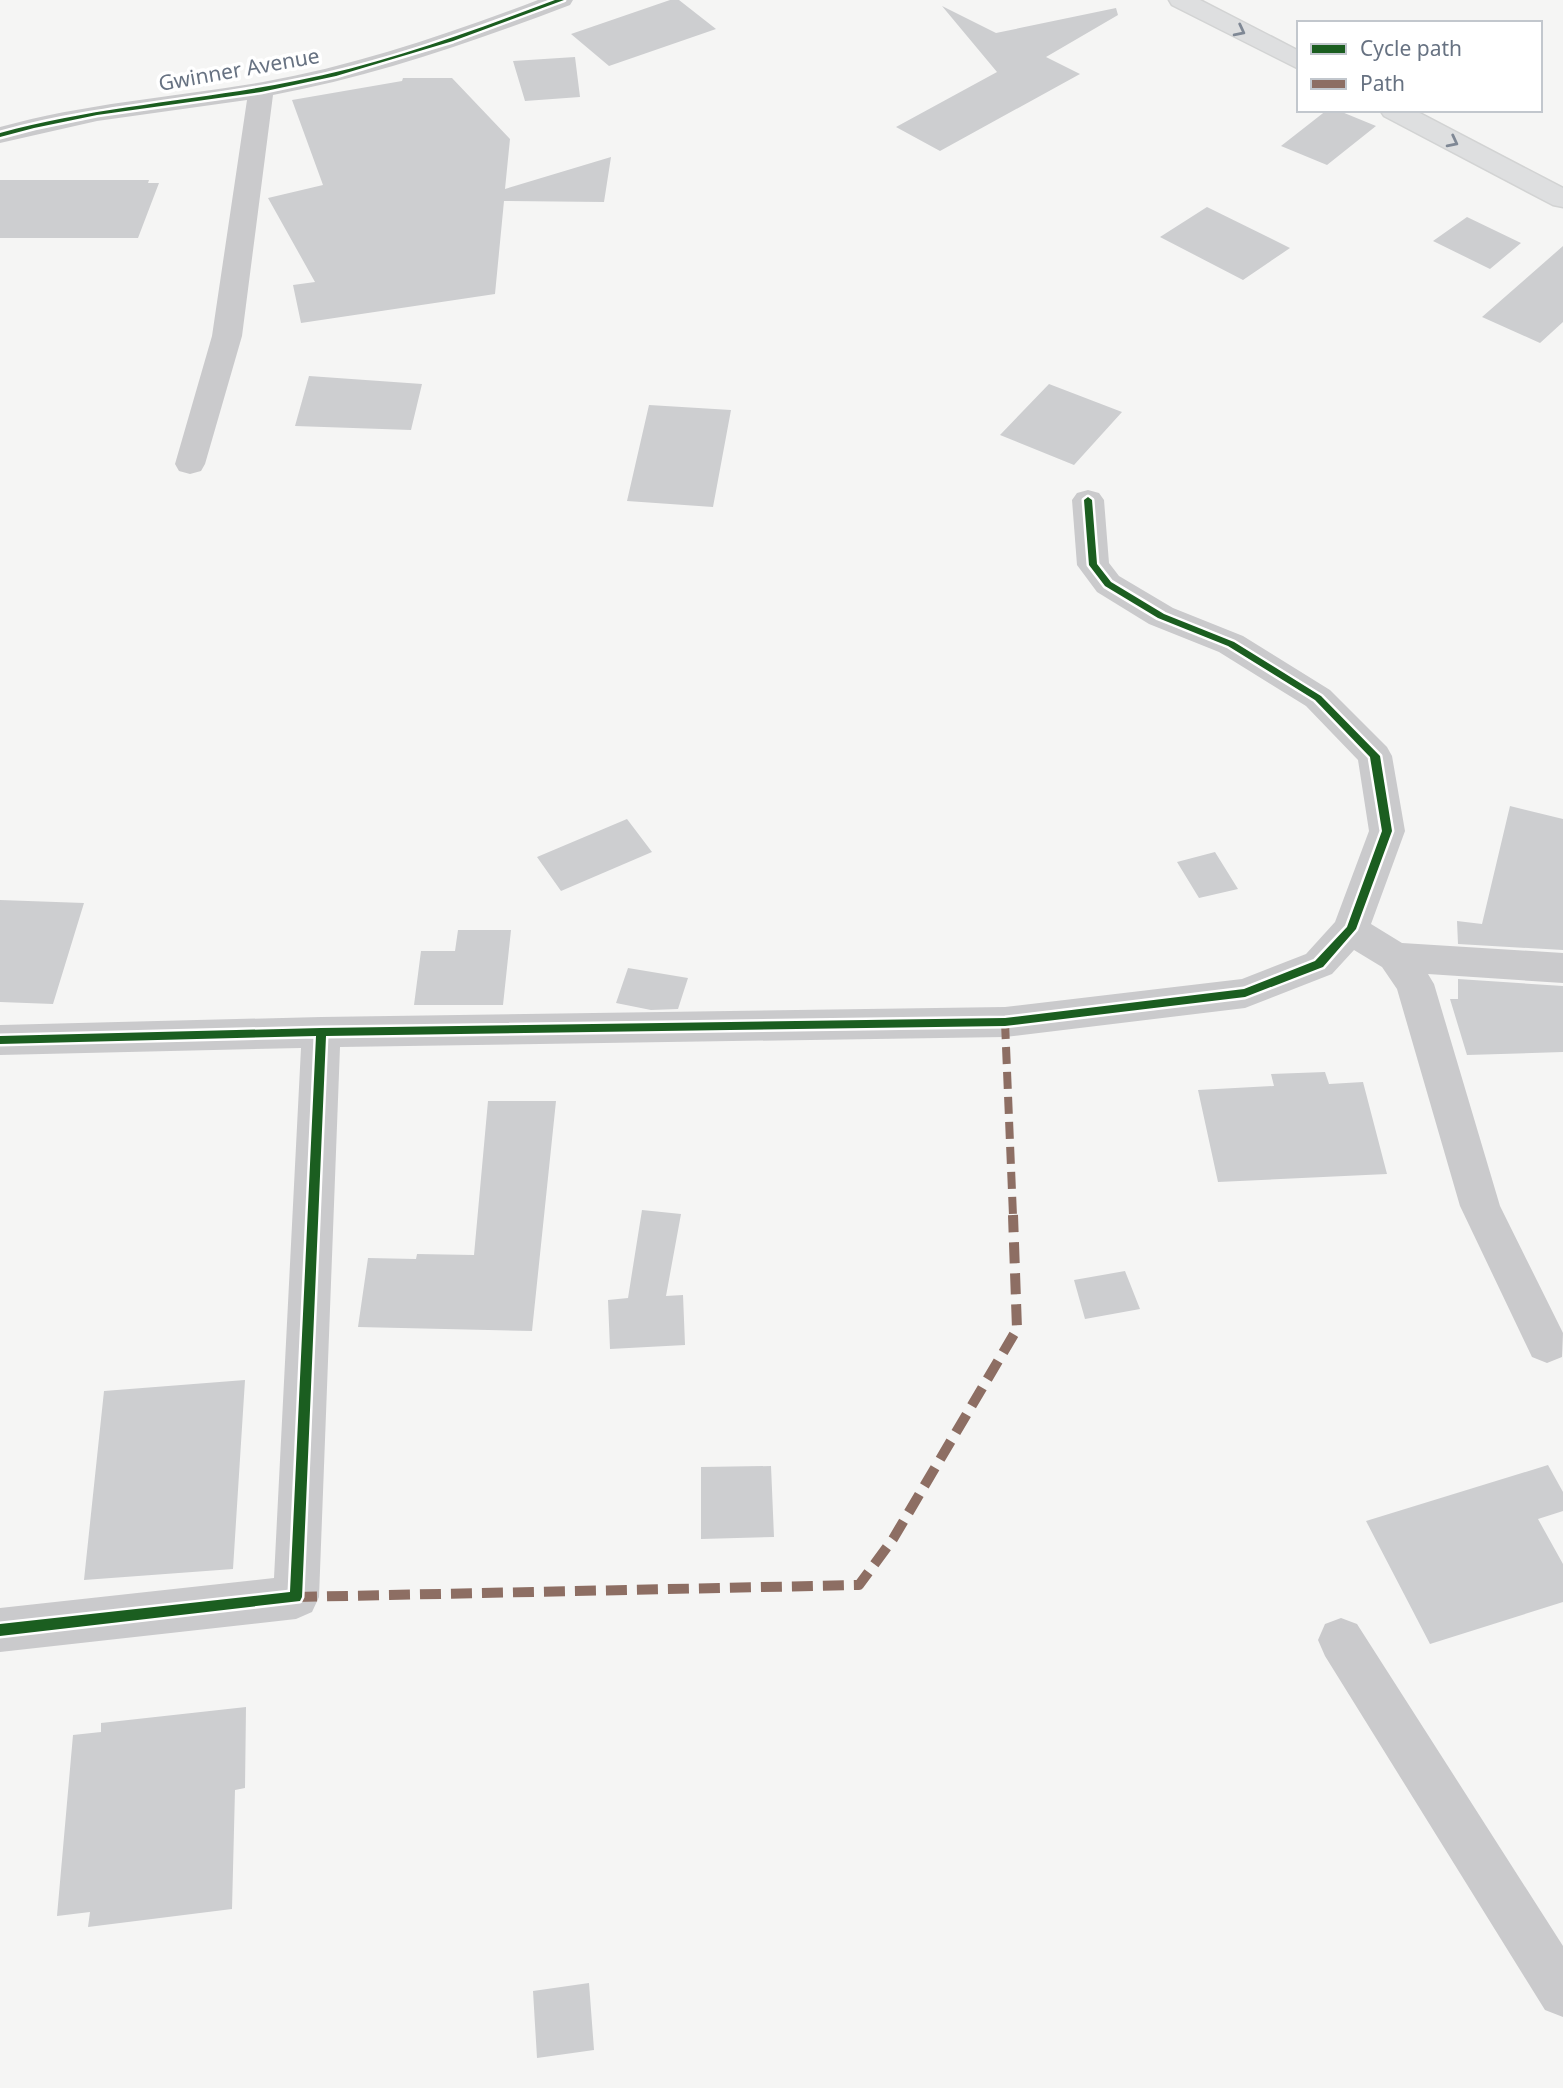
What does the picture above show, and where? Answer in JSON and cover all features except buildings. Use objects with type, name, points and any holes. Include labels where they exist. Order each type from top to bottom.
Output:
[{"type":"main road","points":[[1181,0],[1297,60]]},
{"type":"main road","points":[[1225,0],[1297,36]]},
{"type":"main road","points":[[1397,112],[1563,199]]},
{"type":"main road","points":[[1450,112],[1507,141]]},
{"type":"street","name":"Gwinner Avenue","points":[[0,135],[85,113],[261,90],[310,80],[492,26],[561,0]]},
{"type":"street","points":[[190,464],[227,336],[261,90]]},
{"type":"street","points":[[0,1040],[321,1032],[1005,1022],[1245,993],[1319,964],[1351,929],[1387,831],[1375,756],[1318,698],[1230,644],[1161,616],[1108,584],[1093,565],[1088,500]]},
{"type":"street","points":[[1351,929],[1395,957],[1415,984],[1480,1206],[1547,1344]]},
{"type":"street","points":[[1395,957],[1563,968]]},
{"type":"street","points":[[0,1630],[296,1597],[321,1032]]},
{"type":"street","points":[[1342,1640],[1563,1992]]},
{"type":"marked path","points":[[296,1597],[859,1585],[893,1539],[1017,1329],[1005,1022]]},
{"type":"cycle path","points":[[0,135],[97,113],[261,90],[336,74],[451,40],[561,0]]},
{"type":"cycle path","points":[[0,1040],[321,1032],[1005,1022],[1245,993],[1319,964],[1351,929],[1387,831],[1375,756],[1318,698],[1231,644],[1161,616],[1108,584],[1093,565],[1088,500]]},
{"type":"cycle path","points":[[0,1630],[296,1597],[321,1032]]}]
